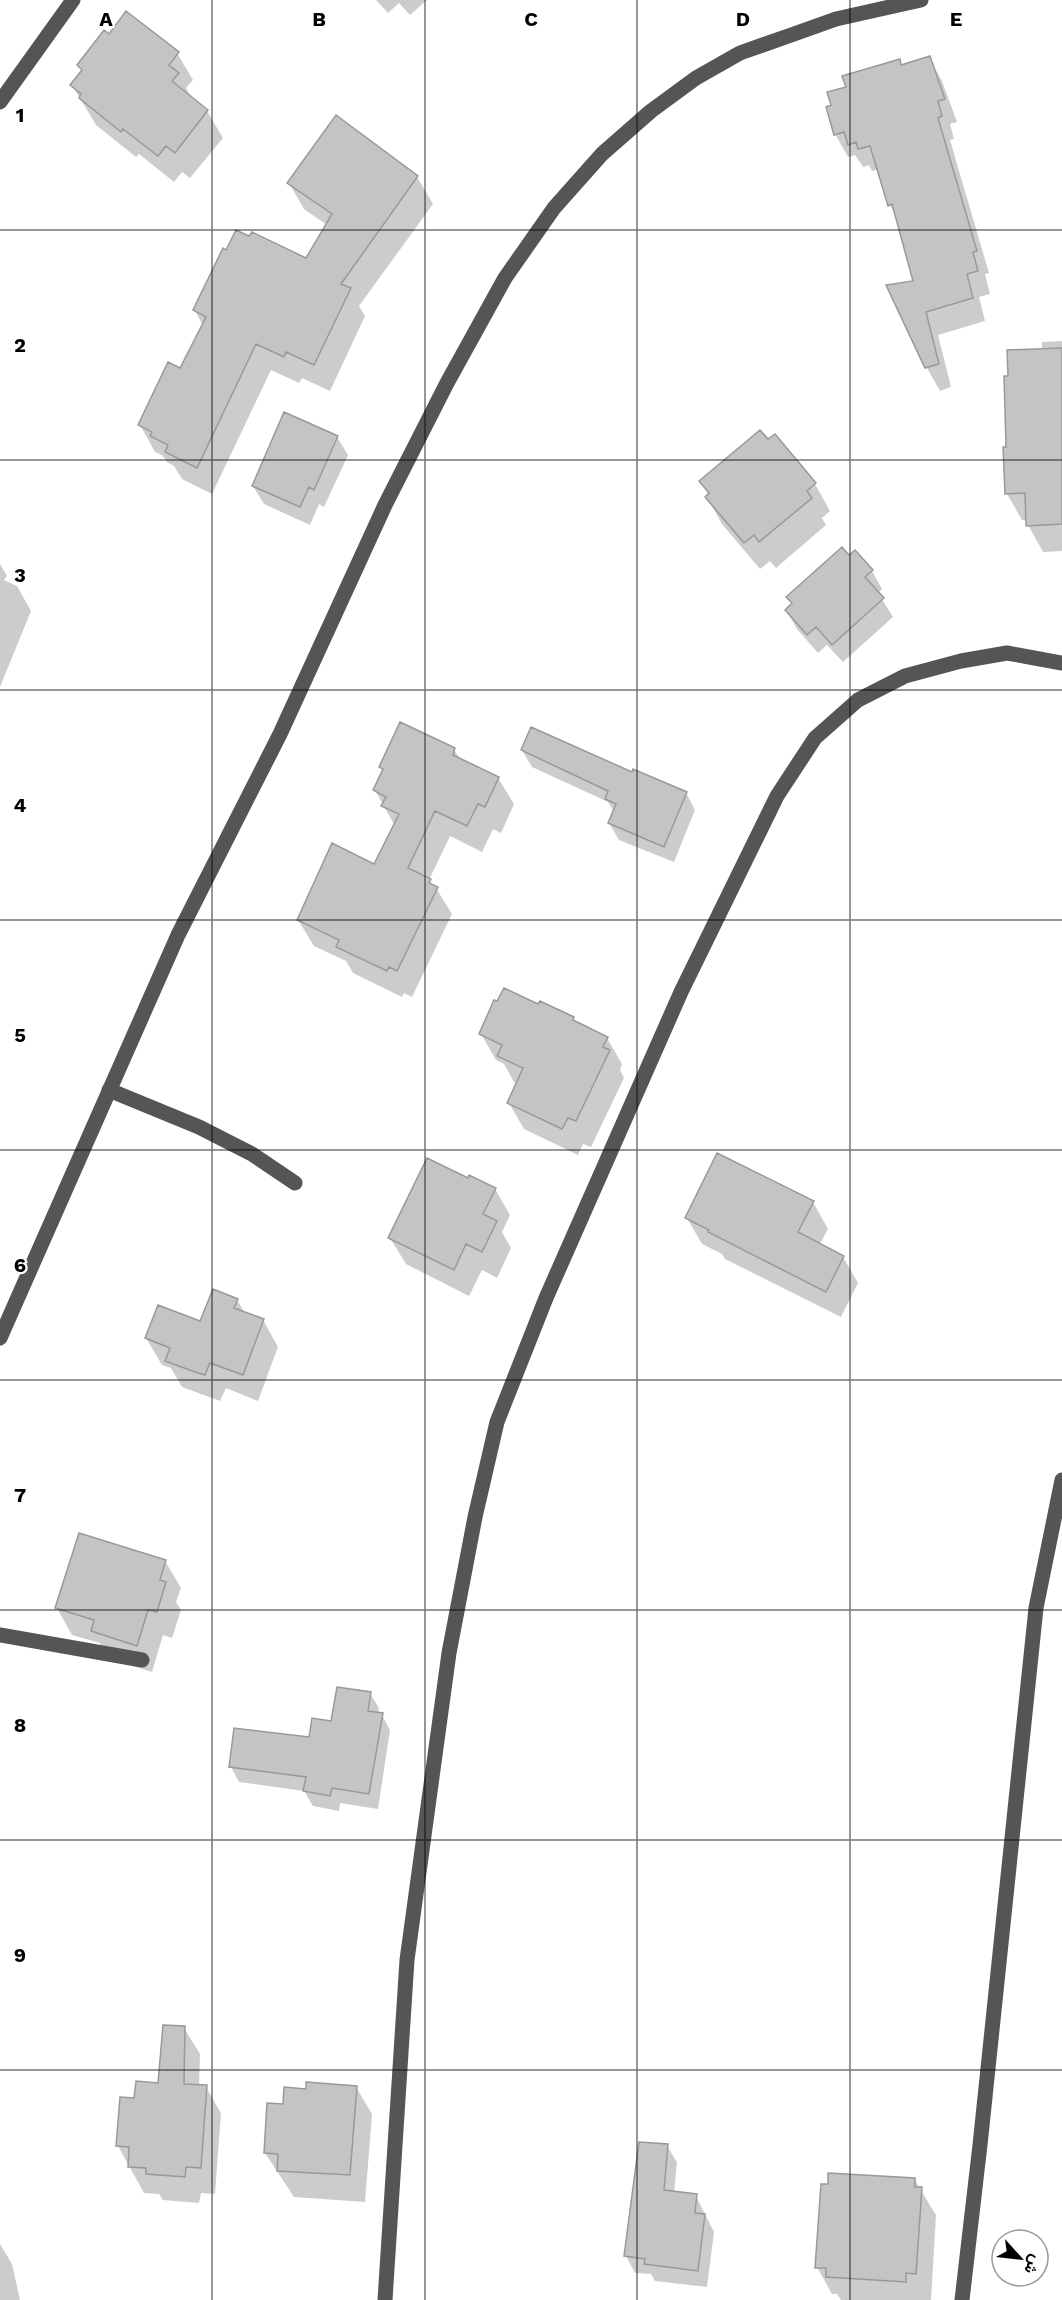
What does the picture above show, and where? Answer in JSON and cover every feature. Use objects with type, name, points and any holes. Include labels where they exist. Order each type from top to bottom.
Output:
[{"type":"street","points":[[0,102],[73,0]]},
{"type":"street","points":[[0,1338],[178,935],[280,734],[385,505],[447,383],[505,278],[554,208],[602,154],[651,111],[696,78],[740,53],[836,19],[921,0]]},
{"type":"street","points":[[385,2300],[407,1960],[449,1653],[475,1517],[497,1422],[546,1298],[681,992],[777,796],[815,738],[858,700],[905,676],[962,661],[1007,653],[1062,663]]},
{"type":"street","points":[[109,1089],[199,1127],[252,1154],[295,1183]]},
{"type":"street","points":[[962,2300],[1036,1608],[1062,1480]]},
{"type":"street","points":[[0,1635],[142,1660]]},
{"type":"building","points":[[126,11],[179,52],[169,65],[179,73],[172,81],[208,110],[175,153],[166,146],[158,156],[123,129],[121,132],[79,98],[81,94],[70,85],[82,70],[77,65],[104,30],[109,34]]},
{"type":"building","points":[[930,56],[945,99],[938,101],[942,116],[938,118],[977,251],[973,252],[978,271],[967,274],[973,298],[926,312],[939,364],[925,368],[886,285],[913,281],[892,204],[888,206],[870,146],[858,149],[856,142],[848,145],[844,132],[834,135],[826,107],[831,105],[827,92],[846,87],[842,76],[900,59],[901,65]]},
{"type":"building","points":[[336,115],[418,176],[341,284],[351,288],[314,365],[286,352],[284,357],[256,344],[197,468],[165,452],[168,445],[150,436],[152,432],[138,425],[168,362],[180,368],[206,317],[193,310],[223,248],[226,250],[236,230],[249,236],[252,232],[306,258],[332,214],[287,183]]},
{"type":"building","points":[[1062,348],[1062,524],[1026,526],[1025,493],[1005,494],[1003,447],[1006,447],[1004,376],[1008,376],[1007,350]]},
{"type":"building","points":[[284,412],[338,436],[314,490],[309,487],[300,507],[252,486]]},
{"type":"building","points":[[760,430],[768,439],[775,434],[816,483],[807,491],[812,498],[759,542],[754,535],[744,543],[705,497],[709,493],[699,481]]},
{"type":"building","points":[[842,547],[849,555],[855,550],[873,570],[865,577],[884,598],[832,645],[816,627],[807,635],[785,610],[792,603],[786,597]]},
{"type":"building","points":[[400,722],[455,748],[453,755],[499,777],[485,807],[478,804],[467,826],[435,811],[408,868],[431,879],[429,883],[438,887],[397,971],[389,967],[387,971],[336,947],[339,940],[297,920],[332,843],[374,864],[399,814],[381,806],[386,797],[373,790],[383,769],[379,767]]},
{"type":"building","points":[[531,727],[632,772],[633,769],[687,792],[664,847],[608,823],[616,804],[605,799],[608,791],[521,750]]},
{"type":"building","points":[[504,988],[574,1017],[573,1020],[608,1037],[603,1047],[610,1050],[576,1121],[568,1118],[562,1129],[507,1103],[523,1068],[497,1056],[502,1045],[479,1034],[494,1000],[497,1001]]},
{"type":"building","points":[[717,1153],[814,1201],[798,1232],[844,1256],[826,1292],[685,1218]]},
{"type":"building","points":[[427,1158],[468,1178],[469,1175],[496,1188],[483,1214],[497,1221],[482,1252],[466,1244],[454,1270],[388,1238]]},
{"type":"building","points":[[213,1289],[238,1299],[234,1308],[264,1319],[243,1375],[210,1363],[205,1375],[165,1361],[170,1348],[145,1338],[158,1305],[200,1321]]},
{"type":"building","points":[[79,1533],[166,1560],[160,1580],[166,1582],[157,1612],[148,1610],[137,1646],[91,1631],[94,1620],[55,1608]]},
{"type":"building","points":[[337,1687],[371,1692],[368,1711],[383,1713],[369,1794],[332,1788],[330,1796],[303,1791],[306,1777],[229,1767],[234,1728],[309,1737],[312,1718],[331,1721]]},
{"type":"building","points":[[163,2025],[185,2026],[184,2084],[207,2085],[201,2168],[186,2167],[185,2177],[146,2174],[146,2168],[128,2167],[129,2147],[116,2146],[120,2097],[134,2098],[136,2081],[158,2083]]},
{"type":"building","points":[[306,2082],[357,2086],[350,2175],[277,2171],[278,2154],[264,2153],[267,2103],[283,2104],[284,2087],[306,2089]]},
{"type":"building","points":[[639,2142],[668,2144],[664,2190],[697,2194],[695,2213],[705,2214],[698,2271],[644,2264],[645,2259],[624,2256]]},
{"type":"building","points":[[828,2173],[915,2178],[915,2187],[922,2187],[916,2274],[906,2273],[906,2282],[826,2277],[826,2268],[815,2268],[821,2184],[828,2184]]}]
